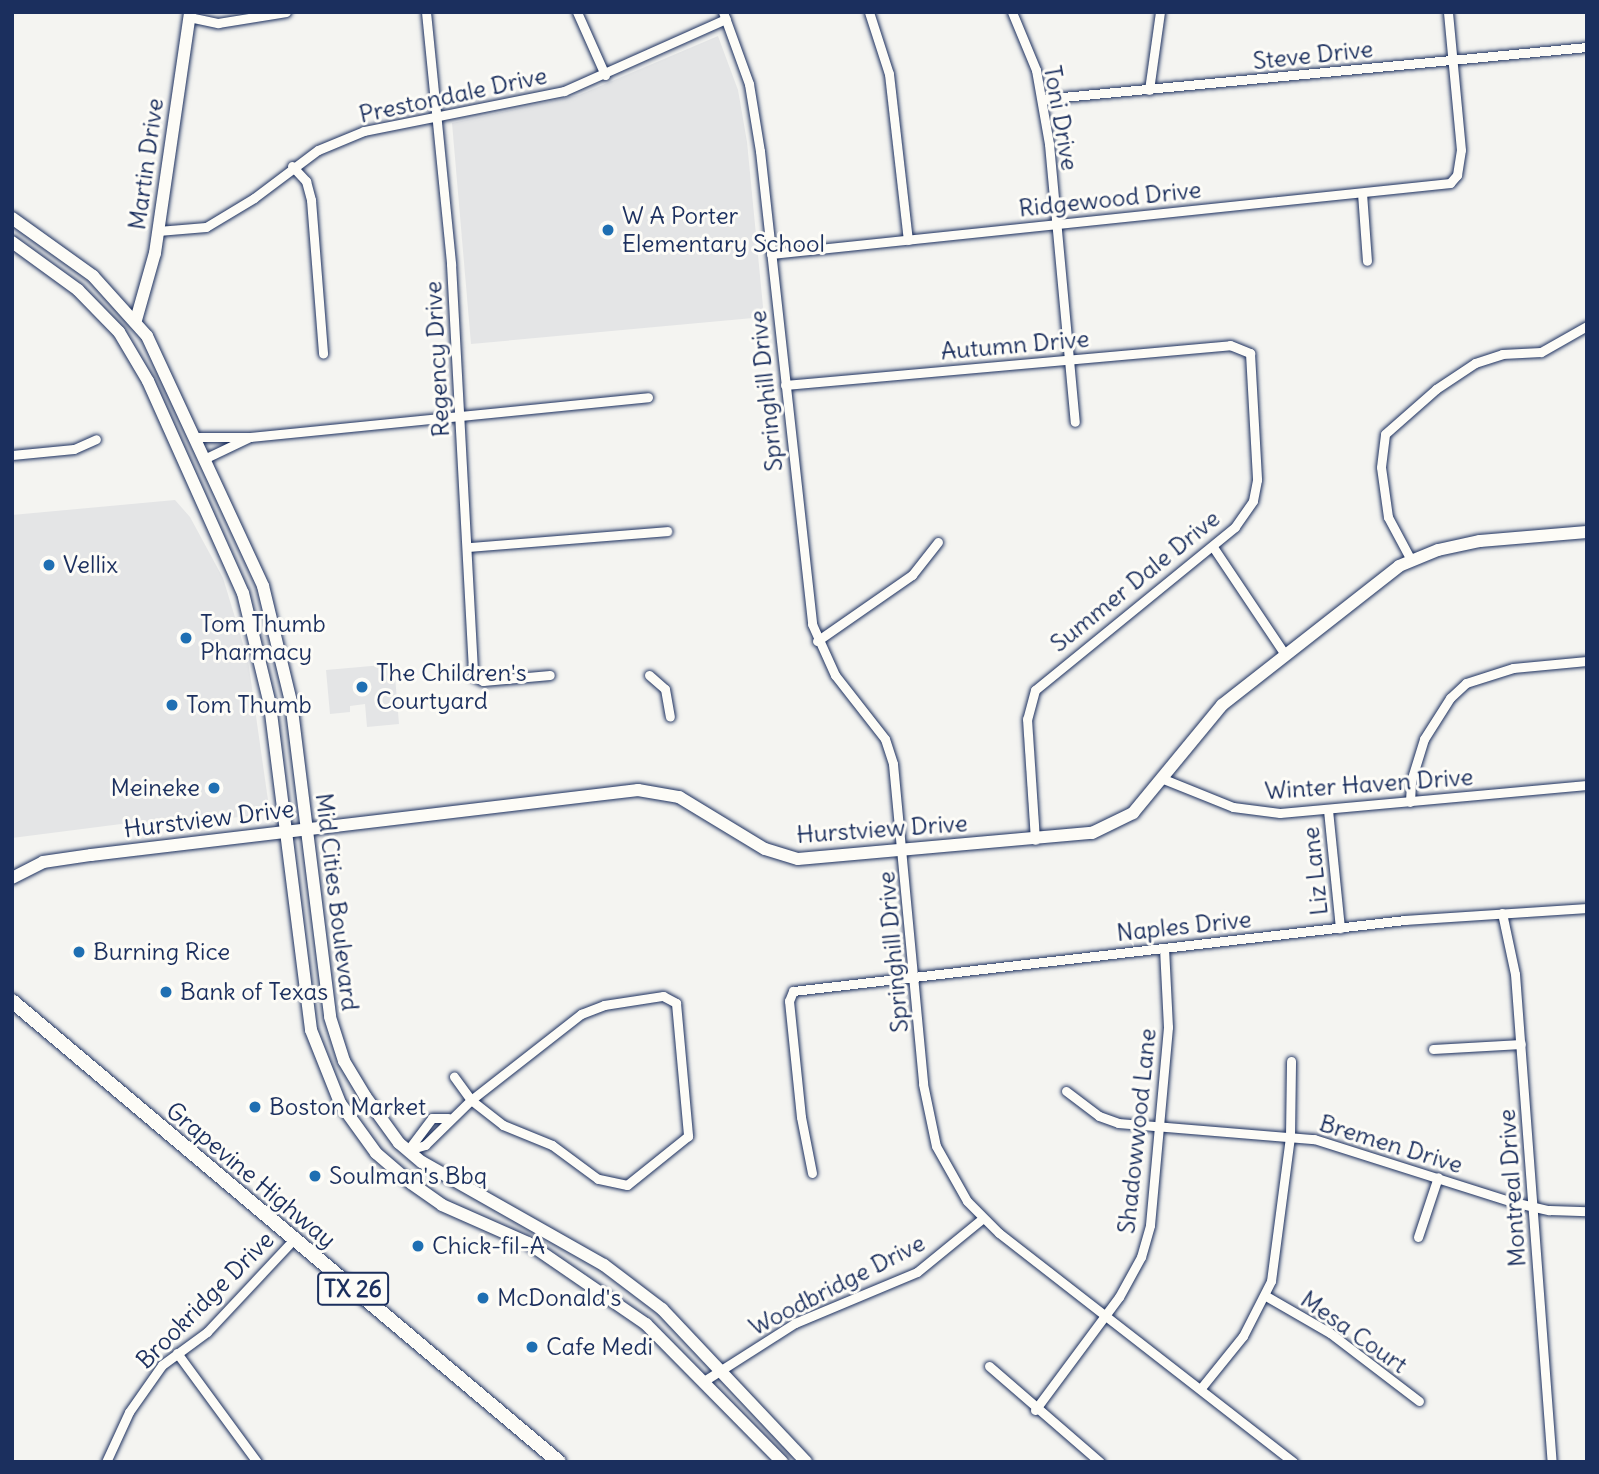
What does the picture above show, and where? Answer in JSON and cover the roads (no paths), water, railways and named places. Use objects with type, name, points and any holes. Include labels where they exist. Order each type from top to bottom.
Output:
[{"type":"main road","name":"Martin Drive","points":[[136,320],[158,230],[189,15]]},
{"type":"main road","name":"Mid Cities Boulevard","points":[[12,218],[93,276],[136,320],[167,373],[197,437],[274,620],[291,702],[323,975],[333,1031],[344,1061],[378,1114],[408,1150],[453,1183],[604,1265],[662,1309],[806,1462]]},
{"type":"main road","name":"Mid Cities Boulevard","points":[[12,242],[69,283],[119,331],[148,381],[243,593],[254,625],[268,695],[302,978],[311,1030],[340,1103],[363,1138],[394,1169],[442,1205],[528,1243],[646,1324],[782,1462]]},
{"type":"main road","points":[[69,283],[86,286],[115,314],[136,320]]},
{"type":"main road","name":"Hurstview Drive","points":[[12,877],[43,862],[285,831],[648,791],[694,804],[776,855],[798,859],[1092,833],[1114,825],[1133,813],[1222,705],[1284,653],[1411,560],[1480,541],[1587,531]]},
{"type":"main road","points":[[254,625],[274,620]]},
{"type":"main road","points":[[302,978],[323,975]]},
{"type":"main road","name":"Grapevine Highway","points":[[12,1001],[559,1462]]},
{"type":"main road","points":[[394,1169],[408,1150]]},
{"type":"street","points":[[189,15],[218,23],[286,12]]},
{"type":"street","name":"Regency Drive","points":[[426,12],[438,114],[469,547],[473,676],[483,681],[550,674]]},
{"type":"street","points":[[577,12],[605,75]]},
{"type":"street","points":[[869,12],[889,74],[908,240]]},
{"type":"street","name":"Toni Drive","points":[[1012,12],[1036,70],[1042,99],[1075,422]]},
{"type":"street","points":[[1149,90],[1160,12]]},
{"type":"street","points":[[1448,12],[1454,61]]},
{"type":"street","name":"Prestondale Drive","points":[[158,230],[206,227],[254,198],[292,166],[363,131],[438,114],[546,96],[605,75],[724,16]]},
{"type":"street","name":"Springhill Drive","points":[[724,16],[749,84],[771,254],[809,604],[817,641],[835,674],[885,739],[897,789],[930,1128],[951,1178],[983,1218],[1293,1462]]},
{"type":"street","name":"Steve Drive","points":[[1042,99],[1587,47]]},
{"type":"street","name":"Ridgewood Drive","points":[[771,254],[1362,193],[1453,181],[1461,150],[1454,61]]},
{"type":"street","points":[[292,166],[306,181],[311,200],[323,354]]},
{"type":"street","points":[[1362,193],[1367,261]]},
{"type":"street","points":[[1411,560],[1388,517],[1381,467],[1385,434],[1436,389],[1475,362],[1502,354],[1541,352],[1587,326]]},
{"type":"street","name":"Autumn Drive","points":[[785,384],[1230,345],[1247,348]]},
{"type":"street","name":"Summer Dale Drive","points":[[1035,840],[1027,719],[1035,690],[1236,527],[1257,491],[1247,348]]},
{"type":"street","points":[[197,437],[250,438],[648,397]]},
{"type":"street","points":[[206,458],[250,438]]},
{"type":"street","points":[[12,455],[74,449],[96,439]]},
{"type":"street","points":[[469,547],[667,531]]},
{"type":"street","points":[[817,641],[912,575],[938,542]]},
{"type":"street","points":[[1213,547],[1284,653]]},
{"type":"street","points":[[1410,803],[1411,781],[1424,739],[1450,698],[1466,683],[1513,668],[1587,661]]},
{"type":"street","points":[[649,675],[665,689],[670,717]]},
{"type":"street","name":"Winter Haven Drive","points":[[1161,778],[1198,795],[1255,812],[1328,810],[1587,785]]},
{"type":"street","name":"Liz Lane","points":[[1328,810],[1340,928]]},
{"type":"street","name":"Naples Drive","points":[[812,1172],[803,1137],[789,996],[796,990],[1340,928],[1587,908]]},
{"type":"street","name":"Montreal Drive","points":[[1502,913],[1515,974],[1552,1462]]},
{"type":"street","name":"Shadowwood Lane","points":[[1035,1410],[1106,1315],[1141,1257],[1150,1225],[1168,1027],[1164,948]]},
{"type":"street","points":[[408,1150],[425,1145],[448,1118],[471,1100],[592,1009],[663,996],[676,1003],[688,1136],[627,1185],[598,1179],[552,1145],[503,1125],[471,1100],[454,1077]]},
{"type":"street","points":[[1433,1049],[1521,1044]]},
{"type":"street","points":[[1201,1388],[1243,1336],[1266,1296],[1281,1230],[1290,1136],[1291,1061]]},
{"type":"street","name":"Bremen Drive","points":[[1066,1091],[1098,1116],[1160,1127],[1290,1136],[1340,1145],[1533,1207],[1587,1211]]},
{"type":"street","points":[[408,1150],[432,1118],[448,1118]]},
{"type":"street","points":[[1418,1237],[1438,1177]]},
{"type":"street","name":"Woodbridge Drive","points":[[704,1381],[795,1323],[917,1272],[983,1218]]},
{"type":"street","name":"Brookridge Drive","points":[[106,1462],[141,1392],[177,1353],[207,1332],[293,1240]]},
{"type":"street","name":"Mesa Court","points":[[1266,1296],[1330,1333],[1419,1401]]},
{"type":"street","points":[[177,1353],[257,1462]]},
{"type":"street","points":[[989,1366],[1035,1410],[1100,1462]]},
{"type":"place","name":"W A Porter Elementary School","points":[[608,230]]},
{"type":"place","name":"Vellix","points":[[49,565]]},
{"type":"place","name":"Tom Thumb Pharmacy","points":[[186,638]]},
{"type":"place","name":"The Children's Courtyard","points":[[362,687]]},
{"type":"place","name":"Tom Thumb","points":[[172,705]]},
{"type":"place","name":"Meineke","points":[[214,788]]},
{"type":"place","name":"Burning Rice","points":[[79,952]]},
{"type":"place","name":"Bank of Texas","points":[[166,992]]},
{"type":"place","name":"Boston Market","points":[[255,1107]]},
{"type":"place","name":"Soulman's Bbq","points":[[315,1176]]},
{"type":"place","name":"Chick-fil-A","points":[[418,1246]]},
{"type":"place","name":"McDonald's","points":[[483,1298]]},
{"type":"place","name":"Cafe Medi","points":[[532,1347]]}]
